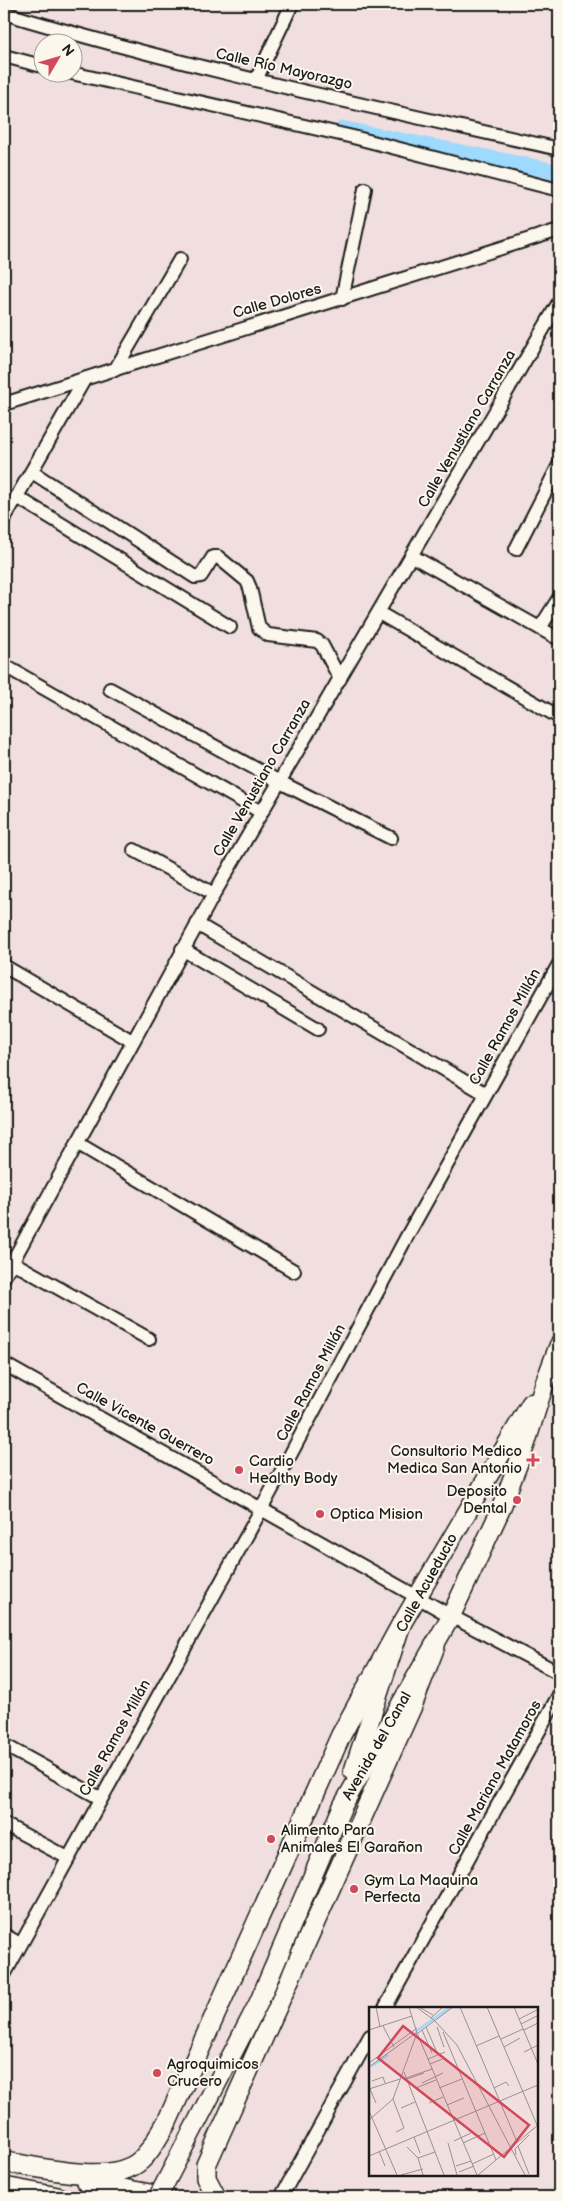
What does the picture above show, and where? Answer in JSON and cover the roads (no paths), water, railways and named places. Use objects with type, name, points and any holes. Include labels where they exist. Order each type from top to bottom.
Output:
[{"type":"main road","name":"Avenida del Canal","points":[[158,2197],[258,2004],[344,1803],[435,1646],[500,1512],[526,1443],[559,1345]]},
{"type":"main road","name":"Calle Acueducto","points":[[344,1803],[401,1625],[545,1382]]},
{"type":"main road","points":[[4,2163],[101,2175],[130,2167],[150,2151],[167,2122],[341,1735],[401,1625]]},
{"type":"main road","points":[[216,2197],[206,2178],[206,2165],[412,1706],[435,1646]]},
{"type":"main road","points":[[4,2163],[166,2197]]},
{"type":"main road","points":[[4,2186],[50,2196]]},
{"type":"street","points":[[256,80],[292,4]]},
{"type":"street","name":"Calle Río Mayorazgo","points":[[4,13],[74,34],[256,80],[559,149]]},
{"type":"street","points":[[4,56],[32,63]]},
{"type":"street","points":[[82,75],[353,137],[559,190]]},
{"type":"street","points":[[342,299],[365,189]]},
{"type":"street","name":"Calle Dolores","points":[[4,404],[559,230]]},
{"type":"street","points":[[115,370],[180,259]]},
{"type":"street","name":"Calle Venustiano Carranza","points":[[4,1277],[182,949],[278,781],[380,613],[559,302]]},
{"type":"street","points":[[4,520],[84,380]]},
{"type":"street","points":[[516,548],[559,465]]},
{"type":"street","points":[[32,472],[195,577],[201,576],[213,557],[218,557],[247,581],[259,628],[268,635],[317,641],[322,645],[340,679]]},
{"type":"street","points":[[18,497],[230,627]]},
{"type":"street","points":[[412,556],[559,639]]},
{"type":"street","points":[[540,628],[559,598]]},
{"type":"street","points":[[380,613],[559,717]]},
{"type":"street","points":[[5,666],[261,812]]},
{"type":"street","points":[[110,689],[278,781],[390,838]]},
{"type":"street","points":[[134,850],[214,894]]},
{"type":"street","points":[[198,924],[486,1094]]},
{"type":"street","points":[[182,949],[318,1029]]},
{"type":"street","name":"Calle Ramos Millán","points":[[5,1970],[262,1508],[406,1238],[559,964]]},
{"type":"street","points":[[4,966],[132,1041]]},
{"type":"street","points":[[77,1142],[294,1271]]},
{"type":"street","points":[[12,1262],[149,1339]]},
{"type":"street","name":"Calle Vicente Guerrero","points":[[4,1364],[451,1616],[559,1673]]},
{"type":"street","name":"Calle Mariano Matamoros","points":[[387,2007],[559,1695]]},
{"type":"street","points":[[4,1745],[100,1798]]},
{"type":"street","points":[[4,1824],[68,1858]]},
{"type":"street","points":[[4,1936],[20,1944]]},
{"type":"street","points":[[281,2197],[369,2038]]},
{"type":"waterway","points":[[343,129],[559,172]]},
{"type":"place","name":"Consultorio Medico Medica San Antonio","points":[[533,1460]]},
{"type":"place","name":"Cardio Healthy Body","points":[[239,1470]]},
{"type":"place","name":"Deposito Dental","points":[[517,1500]]},
{"type":"place","name":"Optica Mision","points":[[320,1514]]},
{"type":"place","name":"Alimento Para Animales El Garañon","points":[[271,1839]]},
{"type":"place","name":"Gym La Maquina Perfecta","points":[[354,1889]]},
{"type":"place","name":"Agroquimicos Crucero","points":[[157,2073]]}]
